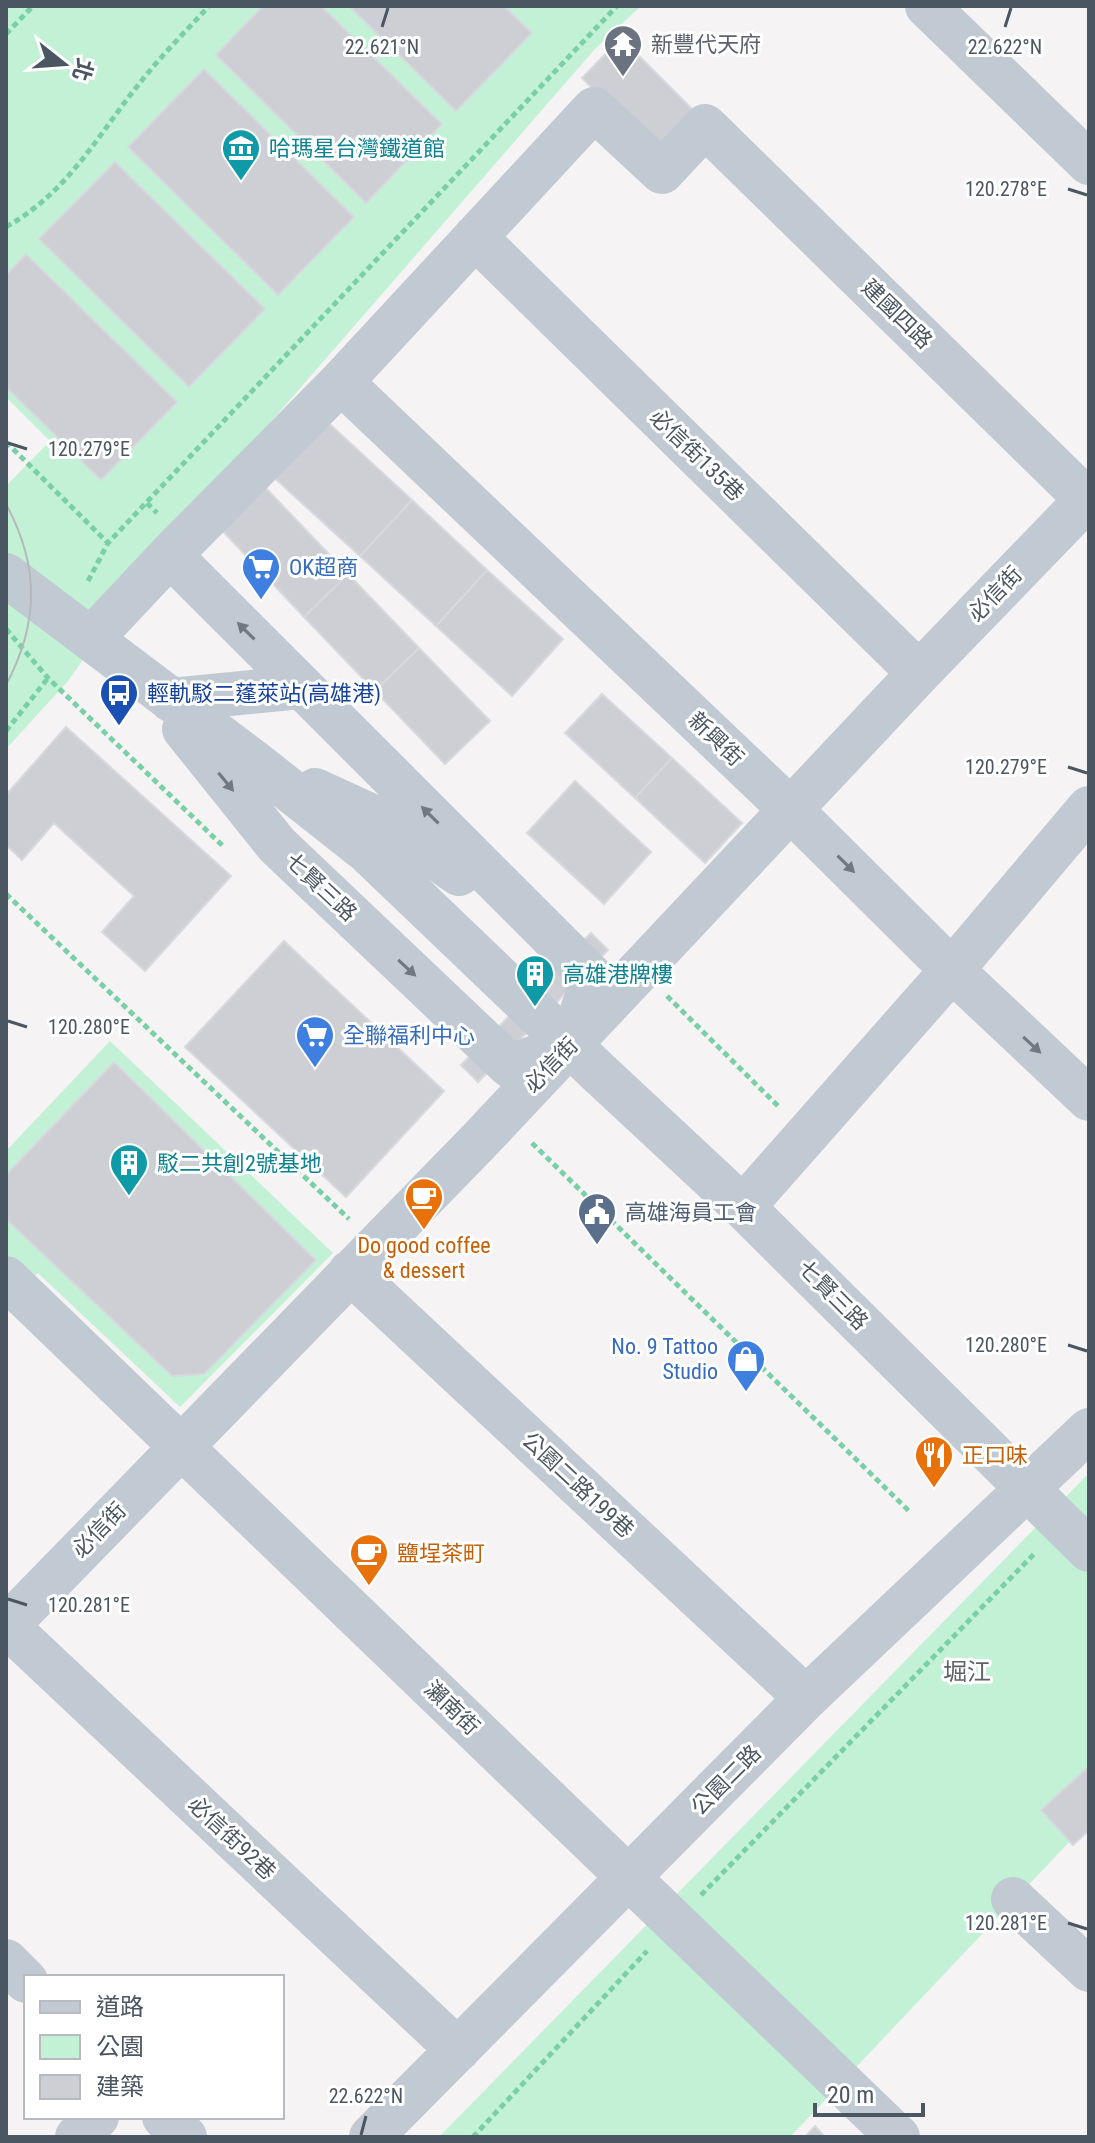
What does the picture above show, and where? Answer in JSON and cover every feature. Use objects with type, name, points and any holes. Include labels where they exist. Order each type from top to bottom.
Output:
[{"type":"street","points":[[927,6],[1089,163]]},
{"type":"street","name":"建國四路","points":[[475,237],[594,109],[662,172],[705,126],[1088,500]]},
{"type":"street","points":[[98,644],[170,555],[341,382],[475,237]]},
{"type":"street","name":"必信街135巷","points":[[475,237],[919,673]]},
{"type":"street","name":"新興街","points":[[341,382],[790,809],[952,970],[1089,1099]]},
{"type":"street","name":"必信街","points":[[6,1627],[570,1045],[919,673],[1088,500]]},
{"type":"street","name":"七賢三路","points":[[170,555],[593,978],[570,1045]]},
{"type":"street","name":"七賢三路","points":[[6,575],[368,852],[743,1207],[1089,1550]]},
{"type":"street","points":[[156,688],[301,687]]},
{"type":"street","name":"七賢三路","points":[[156,688],[277,845],[510,1066],[570,1045]]},
{"type":"street","name":"七賢三路","points":[[254,762],[385,822],[562,947]]},
{"type":"street","points":[[743,1207],[952,970],[1089,808]]},
{"type":"street","name":"公園二路199巷","points":[[363,1258],[806,1698]]},
{"type":"street","name":"瀨南街","points":[[6,1278],[898,2137]]},
{"type":"street","name":"公園二路","points":[[371,2137],[806,1698],[1089,1430]]},
{"type":"street","name":"必信街92巷","points":[[6,1627],[458,2050]]},
{"type":"street","points":[[1013,1899],[1089,1970]]},
{"type":"street","points":[[77,2137],[95,2119]]},
{"type":"street","points":[[166,2119],[185,2137]]},
{"type":"path","points":[[6,34],[33,6]]},
{"type":"path","points":[[6,227],[37,209],[81,164],[143,78],[209,6]]},
{"type":"path","points":[[88,582],[108,543],[617,6]]},
{"type":"path","points":[[6,442],[108,543]]},
{"type":"path","points":[[6,629],[48,678],[6,731]]},
{"type":"path","points":[[6,894],[363,1258]]},
{"type":"path","points":[[704,1892],[990,1599]]},
{"type":"path","points":[[473,2137],[650,1948]]},
{"type":"green space","points":[[6,6],[641,6],[595,49],[169,539],[68,681],[6,749],[6,486],[50,441],[6,397]]},
{"type":"green space","name":"駁二共創2號基地","points":[[110,1041],[333,1253],[180,1407],[38,1273],[6,1305],[6,1151]]},
{"type":"green space","points":[[1089,1473],[1089,1821],[790,2137],[439,2137]]},
{"type":"building","points":[[263,6],[321,6],[442,124],[366,203],[216,55]]},
{"type":"building","points":[[349,6],[504,6],[532,33],[456,111]]},
{"type":"building","points":[[621,38],[698,115],[659,155],[582,78]]},
{"type":"building","name":"哈瑪星台灣鐵道館","points":[[204,69],[354,217],[278,295],[128,147]]},
{"type":"building","points":[[115,162],[265,309],[189,387],[39,239]]},
{"type":"building","points":[[26,254],[177,402],[101,480],[6,387],[6,275]]},
{"type":"building","points":[[322,417],[412,500],[360,556],[270,474]]},
{"type":"building","points":[[261,483],[348,574],[304,617],[217,525]]},
{"type":"building","points":[[412,500],[487,570],[436,626],[360,556]]},
{"type":"building","points":[[487,570],[563,639],[512,696],[436,626]]},
{"type":"building","points":[[348,574],[419,648],[375,691],[304,617]]},
{"type":"building","points":[[419,648],[490,721],[445,764],[375,691]]},
{"type":"building","points":[[602,694],[672,758],[635,798],[565,733]]},
{"type":"building","points":[[66,727],[231,876],[145,971],[102,932],[134,896],[54,823],[22,860],[6,845],[6,795]]},
{"type":"building","points":[[672,758],[742,823],[705,863],[635,798]]},
{"type":"building","points":[[575,781],[651,852],[604,904],[527,833]]},
{"type":"building","name":"高雄港牌樓","points":[[591,933],[608,950],[478,1082],[461,1065]]},
{"type":"building","name":"全聯福利中心","points":[[284,941],[444,1091],[346,1197],[185,1047]]},
{"type":"building","name":"駁二共創2號基地","points":[[114,1062],[316,1260],[204,1374],[172,1376],[6,1219],[6,1175]]},
{"type":"building","points":[[1089,1766],[1089,1830],[1073,1845],[1041,1810]]},
{"type":"building","points":[[815,2126],[825,2137],[805,2137]]},
{"type":"tram line","points":[[6,504],[25,550],[31,595],[25,639],[6,685]]},
{"type":"place","name":"新豐代天府","points":[[623,78]]},
{"type":"place","name":"哈瑪星台灣鐵道館","points":[[241,182]]},
{"type":"place","name":"OK超商","points":[[261,601]]},
{"type":"place","name":"輕軌駁二蓬萊站(高雄港)","points":[[119,727]]},
{"type":"place","name":"高雄港牌樓","points":[[535,1008]]},
{"type":"place","name":"全聯福利中心","points":[[315,1069]]},
{"type":"place","name":"駁二共創2號基地","points":[[129,1197]]},
{"type":"place","name":"Do good coffee & dessert","points":[[424,1231]]},
{"type":"place","name":"高雄海員工會","points":[[597,1246]]},
{"type":"place","name":"No. 9 Tattoo Studio","points":[[746,1393]]},
{"type":"place","name":"正口味","points":[[934,1489]]},
{"type":"place","name":"鹽埕茶町","points":[[369,1587]]},
{"type":"district","name":"堀江","points":[[967,1672]]}]
